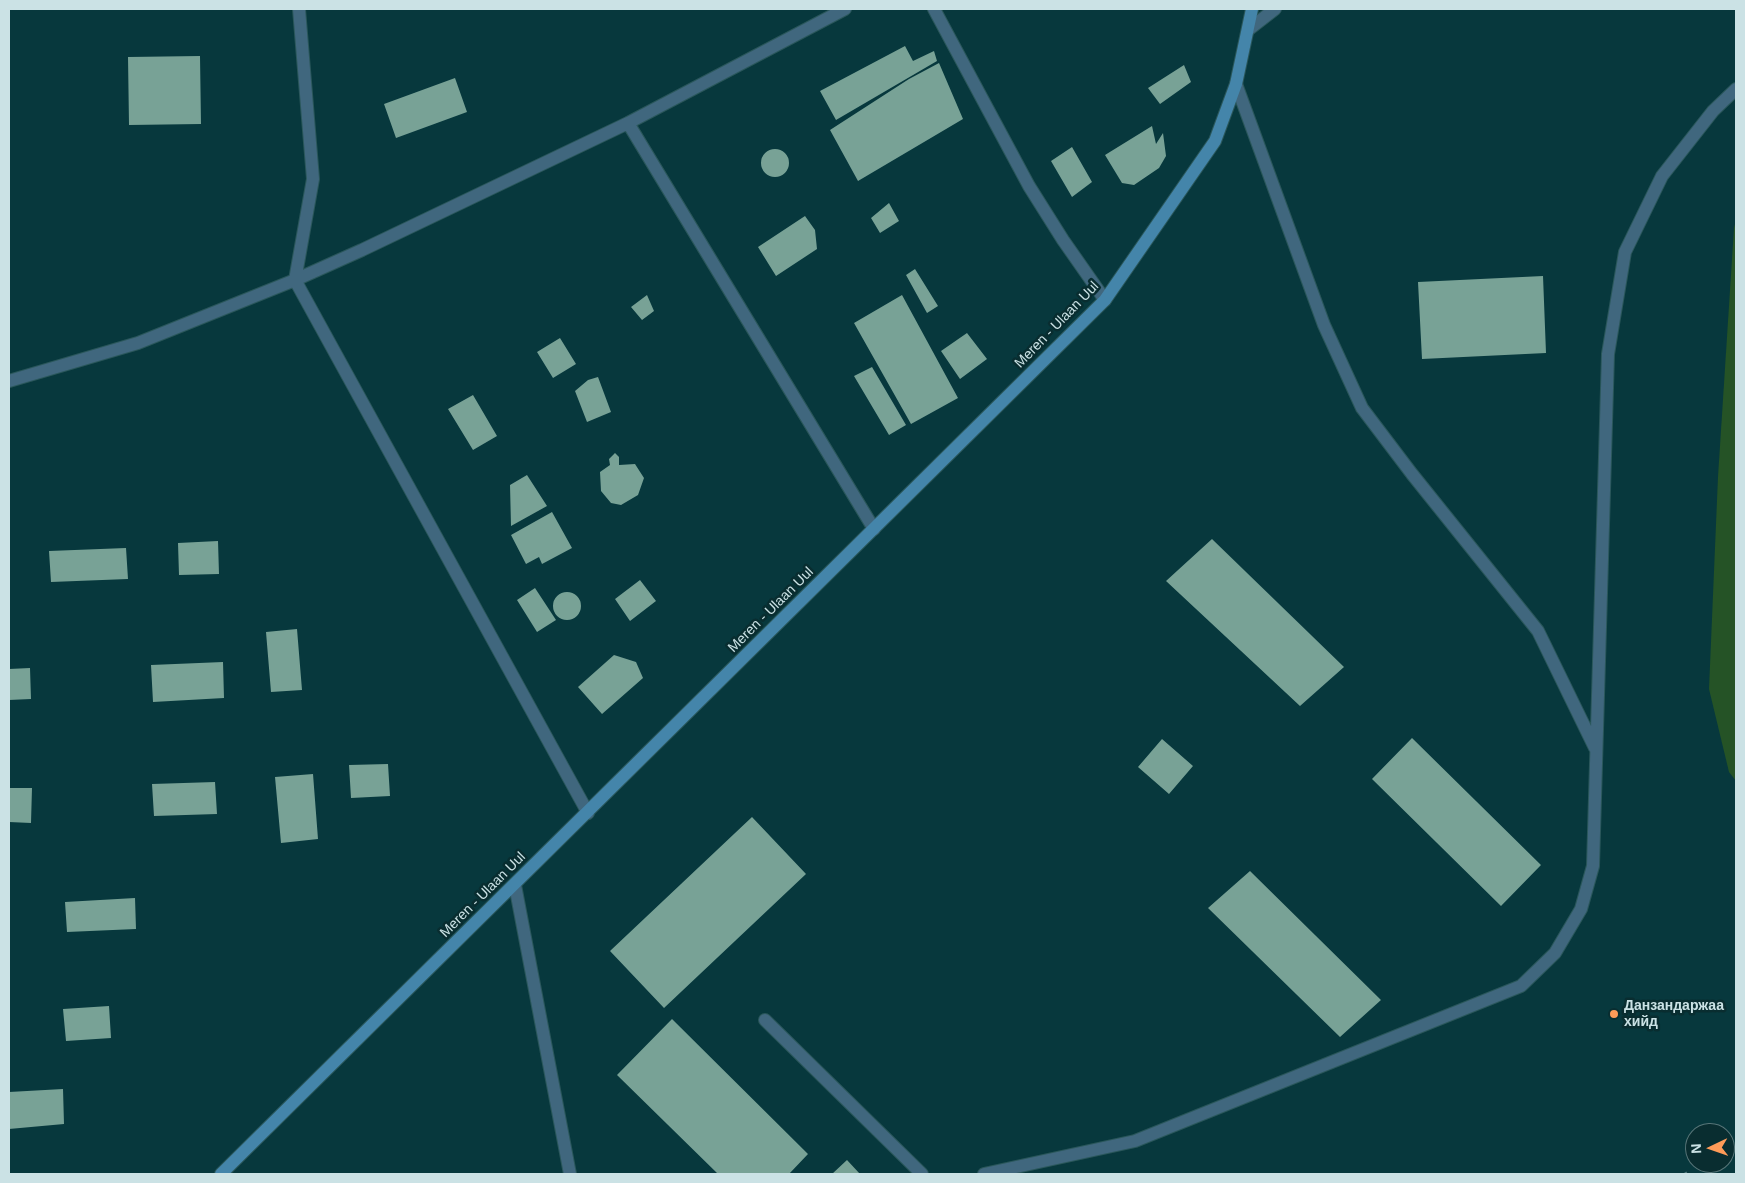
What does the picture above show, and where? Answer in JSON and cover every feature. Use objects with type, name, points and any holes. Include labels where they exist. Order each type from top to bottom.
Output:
[{"type":"street","points":[[299,9],[313,179],[295,280],[588,813]]},
{"type":"street","points":[[9,381],[138,343],[295,280],[628,124],[845,9]]},
{"type":"street","points":[[934,9],[1029,186],[1063,240],[1105,300]]},
{"type":"street","name":"Meren - Ulaan Uul","points":[[221,1174],[1105,300],[1215,141],[1236,84],[1252,9]]},
{"type":"street","points":[[1248,30],[1275,9]]},
{"type":"street","points":[[1236,84],[1324,325],[1362,408],[1412,474],[1538,631],[1597,750]]},
{"type":"street","points":[[984,1174],[1134,1141],[1521,986],[1556,953],[1581,909],[1593,866],[1608,354],[1625,252],[1662,176],[1713,111],[1736,89]]},
{"type":"street","points":[[628,124],[874,529]]},
{"type":"street","points":[[515,885],[570,1174]]},
{"type":"street","points":[[766,1020],[922,1174]]},
{"type":"green space","points":[[1736,220],[1736,781],[1729,772],[1709,689],[1718,477]]},
{"type":"building","points":[[905,46],[913,61],[934,51],[937,61],[836,120],[820,91]]},
{"type":"building","points":[[200,56],[201,124],[129,125],[128,57]]},
{"type":"building","points":[[939,63],[963,119],[858,181],[830,130],[909,79]]},
{"type":"building","points":[[1184,65],[1191,82],[1160,104],[1148,88]]},
{"type":"building","points":[[455,78],[467,112],[396,138],[384,104]]},
{"type":"building","points":[[1152,126],[1156,144],[1163,133],[1166,156],[1159,168],[1134,185],[1122,183],[1105,155]]},
{"type":"building","points":[[1072,147],[1092,182],[1072,197],[1051,161]]},
{"type":"building","points":[[775,149],[785,153],[789,163],[785,173],[775,177],[765,173],[761,163],[765,153]]},
{"type":"building","points":[[889,203],[899,221],[880,233],[871,218]]},
{"type":"building","points":[[805,216],[815,230],[817,249],[776,276],[758,247]]},
{"type":"building","points":[[915,269],[938,306],[927,313],[906,275]]},
{"type":"building","points":[[1543,276],[1546,353],[1422,359],[1418,282]]},
{"type":"building","points":[[647,295],[654,311],[642,320],[631,307]]},
{"type":"building","points":[[902,295],[958,398],[911,424],[854,323]]},
{"type":"building","points":[[967,333],[987,359],[960,379],[941,351]]},
{"type":"building","points":[[560,338],[576,364],[553,378],[537,352]]},
{"type":"building","points":[[872,367],[906,425],[889,435],[854,376]]},
{"type":"building","points":[[598,377],[611,412],[587,422],[575,391],[588,380]]},
{"type":"building","points":[[473,395],[497,436],[473,450],[448,409]]},
{"type":"building","points":[[615,453],[619,457],[619,465],[635,464],[644,478],[638,495],[621,505],[611,503],[601,491],[600,472],[610,465],[609,459]]},
{"type":"building","points":[[527,475],[547,506],[511,526],[510,485]]},
{"type":"building","points":[[552,512],[572,548],[542,564],[539,557],[526,564],[511,535]]},
{"type":"building","points":[[1212,539],[1344,667],[1300,706],[1166,581]]},
{"type":"building","points":[[218,541],[219,574],[179,575],[178,543]]},
{"type":"building","points":[[126,548],[128,579],[51,582],[49,551]]},
{"type":"building","points":[[640,580],[656,601],[630,621],[615,599]]},
{"type":"building","points":[[535,588],[556,620],[537,632],[517,600]]},
{"type":"building","points":[[567,592],[577,596],[581,606],[577,616],[567,620],[557,616],[553,606],[557,596]]},
{"type":"building","points":[[297,629],[302,690],[271,692],[266,632]]},
{"type":"building","points":[[614,655],[636,662],[643,678],[602,714],[578,687]]},
{"type":"building","points":[[223,662],[224,698],[153,702],[151,665]]},
{"type":"building","points":[[30,668],[31,699],[9,700],[9,669]]},
{"type":"building","points":[[1412,738],[1541,865],[1501,906],[1372,779]]},
{"type":"building","points":[[1162,739],[1193,766],[1169,794],[1138,767]]},
{"type":"building","points":[[388,764],[390,796],[351,798],[349,765]]},
{"type":"building","points":[[313,774],[318,839],[281,843],[275,777]]},
{"type":"building","points":[[215,782],[217,814],[154,816],[152,784]]},
{"type":"building","points":[[9,788],[32,788],[31,823],[9,822]]},
{"type":"building","points":[[752,817],[806,874],[664,1008],[610,951]]},
{"type":"building","points":[[1250,871],[1381,1000],[1340,1037],[1208,908]]},
{"type":"building","points":[[135,898],[136,929],[67,932],[65,902]]},
{"type":"building","points":[[109,1006],[111,1038],[66,1041],[63,1009]]},
{"type":"building","points":[[672,1019],[808,1154],[789,1174],[718,1174],[617,1075]]},
{"type":"building","points":[[63,1089],[64,1124],[9,1129],[9,1092]]},
{"type":"building","points":[[847,1160],[860,1174],[832,1174]]},
{"type":"place","name":"Данзандаржаа хийд","points":[[1614,1014]]}]
